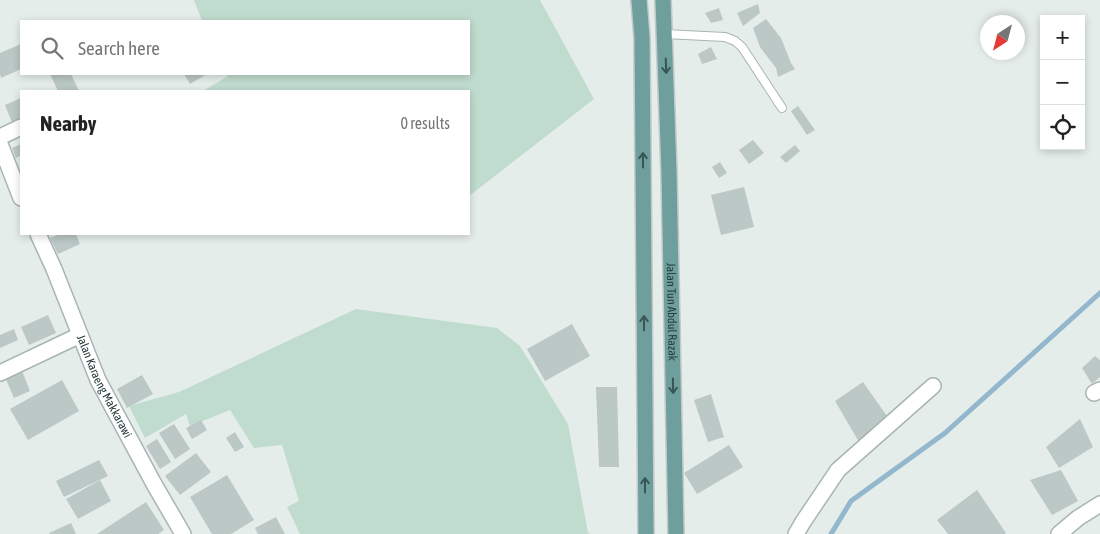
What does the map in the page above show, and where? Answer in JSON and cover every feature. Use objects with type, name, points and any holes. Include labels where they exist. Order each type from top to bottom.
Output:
[{"type":"main road","points":[[639,0],[642,48],[646,534]]},
{"type":"main road","name":"Jalan Tun Abdul Razak","points":[[664,0],[670,172],[676,534]]},
{"type":"street","points":[[0,137],[20,127]]},
{"type":"street","points":[[0,144],[20,195]]},
{"type":"street","name":"Jalan Karaeng Makkarawi","points":[[38,235],[98,380],[183,534]]},
{"type":"street","points":[[0,373],[80,335]]},
{"type":"street","points":[[796,534],[838,470],[933,386]]},
{"type":"street","points":[[1058,534],[1100,504]]},
{"type":"lane","points":[[665,34],[725,37],[735,41],[742,48],[782,108]]},
{"type":"green space","points":[[194,0],[540,0],[594,99],[470,195],[470,90],[205,90],[228,75],[470,75],[470,20],[202,20]]},
{"type":"green space","points":[[356,309],[497,328],[520,346],[568,424],[588,533],[591,534],[300,534],[287,507],[299,501],[282,445],[254,448],[230,410],[190,426],[186,414],[145,438],[129,406],[179,392]]},
{"type":"building","points":[[758,4],[760,13],[743,26],[737,13]]},
{"type":"building","points":[[719,8],[723,20],[711,23],[705,13]]},
{"type":"building","points":[[766,19],[781,38],[795,69],[778,77],[776,68],[760,47],[753,28]]},
{"type":"building","points":[[20,44],[20,69],[1,78],[0,53]]},
{"type":"building","points":[[711,47],[717,59],[702,64],[698,54]]},
{"type":"building","points":[[50,75],[71,75],[79,90],[58,90]]},
{"type":"building","points":[[185,75],[205,75],[190,84]]},
{"type":"building","points":[[20,98],[20,122],[13,125],[5,105]]},
{"type":"building","points":[[798,106],[815,130],[807,135],[791,111]]},
{"type":"building","points":[[753,140],[764,153],[749,164],[739,150]]},
{"type":"building","points":[[20,144],[20,156],[16,158],[12,148]]},
{"type":"building","points":[[795,145],[800,151],[786,163],[780,157]]},
{"type":"building","points":[[720,162],[727,173],[719,178],[712,167]]},
{"type":"building","points":[[744,187],[754,227],[721,235],[711,195]]},
{"type":"building","points":[[58,235],[76,235],[80,244],[58,254],[50,238]]},
{"type":"building","points":[[48,315],[56,333],[29,345],[21,327]]},
{"type":"building","points":[[572,324],[590,356],[545,381],[527,349]]},
{"type":"building","points":[[14,329],[18,340],[0,348],[0,335]]},
{"type":"building","points":[[1095,356],[1100,360],[1100,377],[1092,384],[1082,368]]},
{"type":"building","points":[[21,368],[30,391],[14,398],[4,375]]},
{"type":"building","points":[[142,375],[153,394],[127,408],[117,389]]},
{"type":"building","points":[[62,380],[79,411],[28,440],[10,409]]},
{"type":"building","points":[[863,382],[889,419],[859,442],[835,401]]},
{"type":"building","points":[[596,387],[617,387],[619,467],[599,467]]},
{"type":"building","points":[[711,394],[724,437],[708,442],[694,400]]},
{"type":"building","points":[[1080,419],[1093,447],[1059,468],[1046,447]]},
{"type":"building","points":[[201,420],[207,430],[192,439],[186,428]]},
{"type":"building","points":[[174,424],[190,449],[175,459],[159,433]]},
{"type":"building","points":[[235,432],[244,447],[235,452],[226,438]]},
{"type":"building","points":[[157,439],[171,462],[160,469],[146,446]]},
{"type":"building","points":[[729,445],[743,467],[697,494],[684,473]]},
{"type":"building","points":[[196,453],[211,472],[180,495],[165,476]]},
{"type":"building","points":[[99,460],[108,476],[64,497],[56,481]]},
{"type":"building","points":[[1061,470],[1078,501],[1052,515],[1030,480]]},
{"type":"building","points":[[227,475],[254,520],[231,534],[212,534],[190,497]]},
{"type":"building","points":[[100,480],[111,501],[78,519],[66,499]]},
{"type":"building","points":[[977,490],[1006,533],[948,534],[937,520]]},
{"type":"building","points":[[146,502],[164,530],[158,534],[97,534]]},
{"type":"building","points":[[276,517],[285,534],[258,534],[255,528]]},
{"type":"building","points":[[71,523],[76,534],[49,533]]},
{"type":"waterway","points":[[831,534],[851,501],[945,433],[1100,293]]}]
